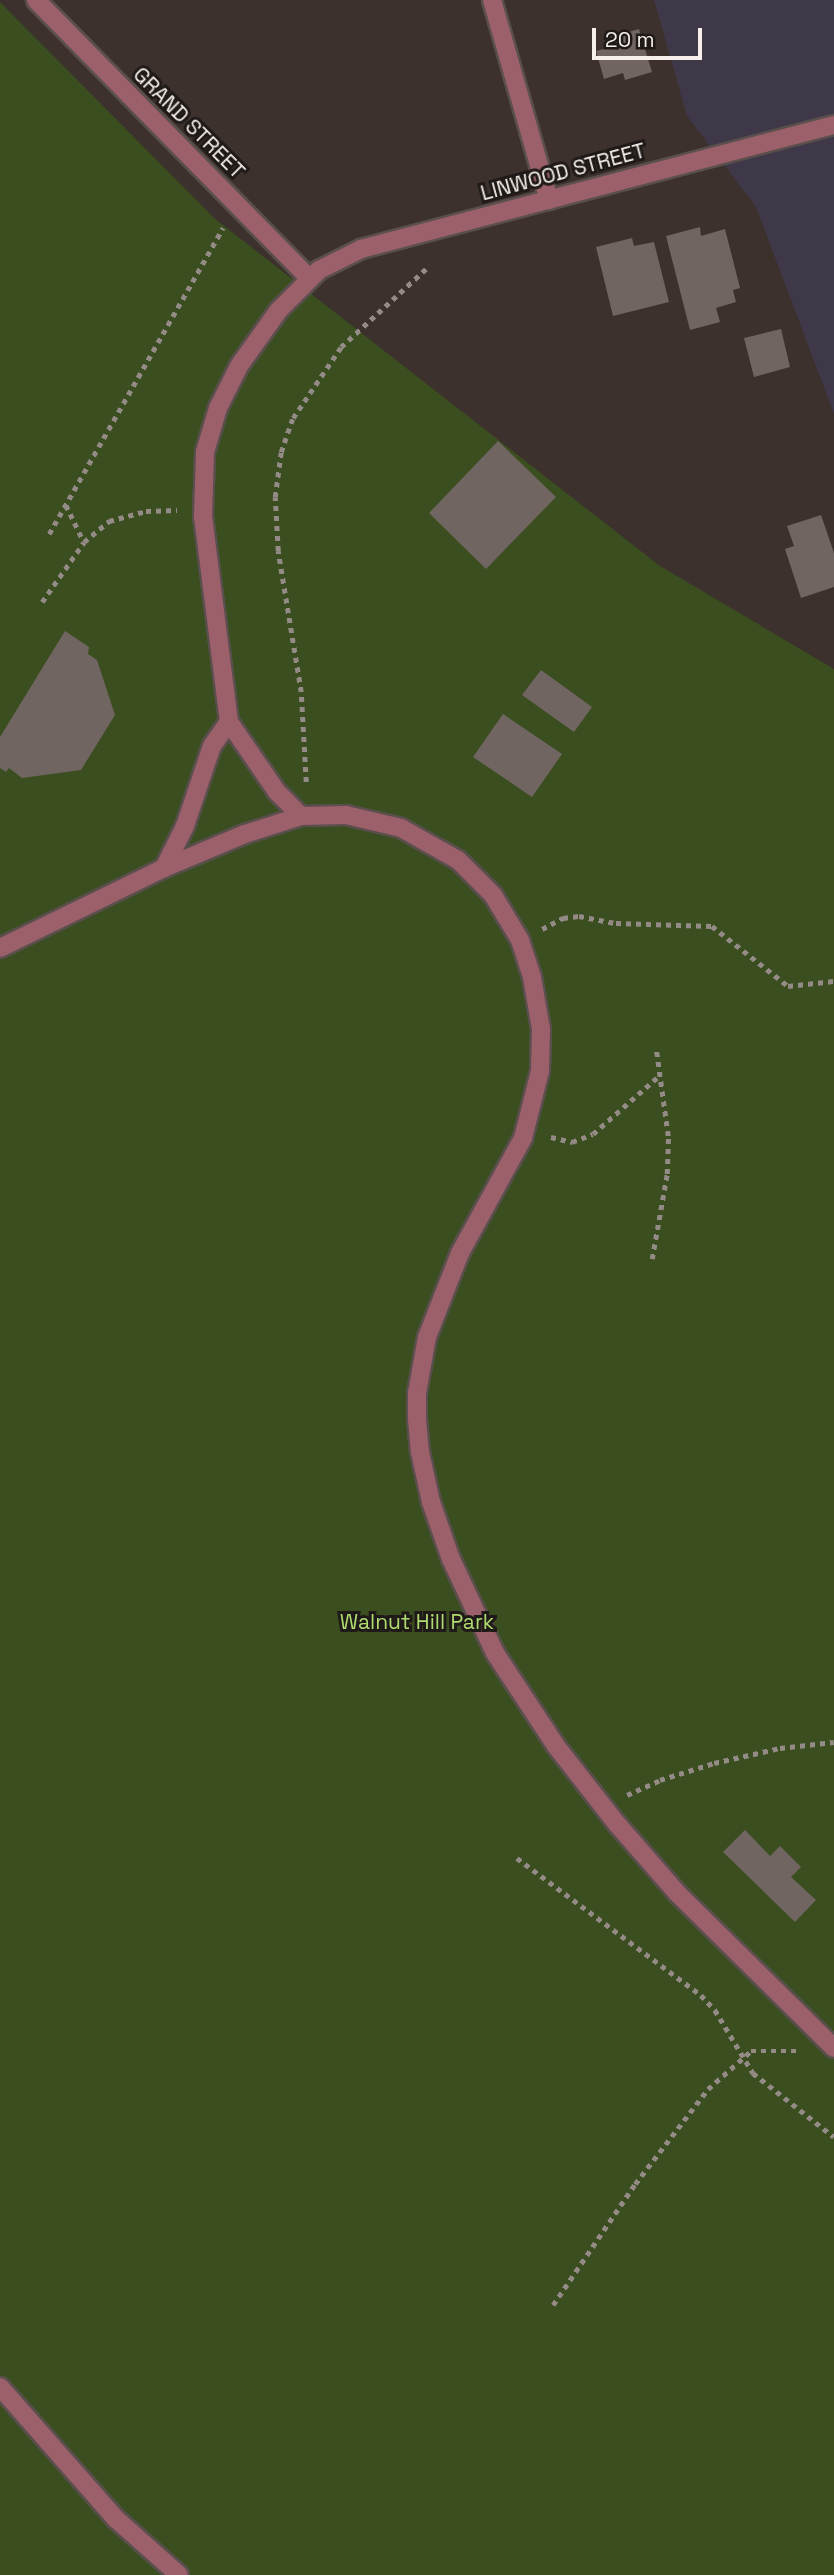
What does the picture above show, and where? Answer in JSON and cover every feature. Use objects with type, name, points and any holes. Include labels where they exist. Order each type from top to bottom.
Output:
[{"type":"street","name":"GRAND STREET","points":[[36,0],[309,278]]},
{"type":"street","points":[[492,0],[549,200]]},
{"type":"street","name":"LINWOOD STREET","points":[[229,722],[203,509],[205,452],[227,388],[265,327],[309,278],[332,261],[361,249],[834,125]]},
{"type":"street","points":[[164,867],[184,826],[212,746],[229,722],[287,804],[301,816]]},
{"type":"street","points":[[0,947],[164,867],[245,834],[301,816],[338,814],[366,818],[401,828],[458,860],[485,886],[520,940],[536,991],[542,1044],[537,1095],[526,1131],[460,1253],[432,1321],[417,1393],[420,1452],[431,1502],[450,1559],[495,1653],[540,1724],[605,1809],[678,1894],[834,2048]]},
{"type":"street","points":[[0,2387],[116,2519],[179,2575]]},
{"type":"path","points":[[49,534],[236,203]]},
{"type":"path","points":[[287,804],[306,785],[302,692],[278,551],[275,498],[281,452],[293,418],[341,347],[429,266]]},
{"type":"path","points":[[66,505],[84,542]]},
{"type":"path","points":[[42,602],[84,542],[109,521],[146,511],[203,509]]},
{"type":"path","points":[[520,940],[563,918],[579,916],[616,923],[712,926],[788,986],[834,981]]},
{"type":"path","points":[[652,1259],[667,1174],[668,1136],[656,1048]]},
{"type":"path","points":[[526,1131],[572,1142],[593,1133],[660,1075]]},
{"type":"path","points":[[605,1809],[660,1780],[714,1763],[780,1748],[834,1742]]},
{"type":"path","points":[[517,1858],[701,1995],[715,2010],[753,2073],[834,2137]]},
{"type":"path","points":[[553,2305],[635,2184],[708,2089],[751,2051],[811,2050]]},
{"type":"shaded area","points":[[654,0],[834,0],[834,414],[756,207],[687,116]]},
{"type":"green space","name":"Walnut Hill Park","points":[[0,2],[214,218],[660,566],[834,669],[834,2575],[0,2575]]},
{"type":"building","points":[[639,29],[652,72],[625,80],[623,73],[604,79],[596,51],[615,46],[611,37]]},
{"type":"building","points":[[700,227],[701,236],[725,229],[740,288],[733,290],[736,302],[716,308],[720,322],[690,330],[666,236]]},
{"type":"building","points":[[632,238],[634,246],[654,242],[669,302],[613,316],[596,247]]},
{"type":"building","points":[[781,329],[790,367],[754,377],[744,338]]},
{"type":"building","points":[[498,441],[556,497],[486,569],[429,513]]},
{"type":"building","points":[[821,515],[834,553],[834,587],[801,598],[785,549],[794,546],[787,526]]},
{"type":"building","points":[[65,631],[89,647],[88,654],[97,660],[115,715],[81,770],[22,778],[9,768],[6,772],[0,768],[0,737]]},
{"type":"building","points":[[541,670],[592,707],[574,732],[522,695]]},
{"type":"building","points":[[503,714],[562,754],[532,797],[473,757]]},
{"type":"building","points":[[745,1830],[770,1856],[780,1846],[801,1867],[791,1877],[816,1900],[795,1922],[723,1852]]}]
